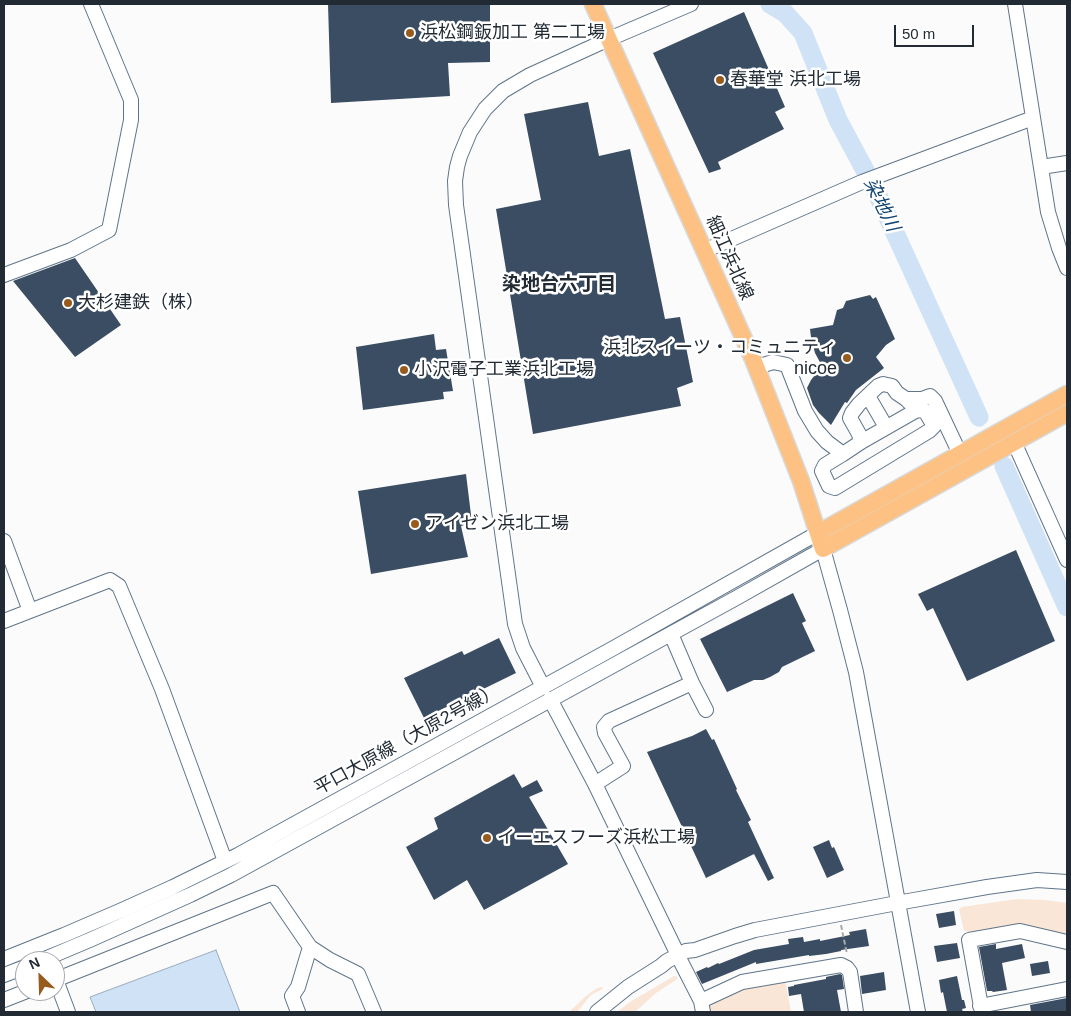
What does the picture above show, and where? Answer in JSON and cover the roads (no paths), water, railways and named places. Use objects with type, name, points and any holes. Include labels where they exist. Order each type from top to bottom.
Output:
[{"type":"main road","name":"細江浜北線","points":[[593,4],[757,367],[800,481],[820,541]]},
{"type":"main road","points":[[1005,441],[1067,394]]},
{"type":"main road","points":[[820,541],[986,449],[1067,413]]},
{"type":"main road","points":[[820,541],[960,454],[986,449]]},
{"type":"street","points":[[4,275],[72,250],[109,230],[131,120],[131,100],[91,4]]},
{"type":"street","points":[[691,4],[530,75],[509,87],[493,100],[478,119],[470,132],[460,156],[455,182],[456,205],[515,624],[523,648],[595,784],[702,1006],[742,982],[841,965],[850,972],[856,1012]]},
{"type":"street","points":[[1015,4],[1048,212],[1067,268]]},
{"type":"street","points":[[704,251],[862,182],[1033,118]]},
{"type":"street","points":[[1041,167],[1067,163]]},
{"type":"street","points":[[757,367],[773,362],[787,365],[805,411],[817,431],[827,442],[843,454]]},
{"type":"street","points":[[862,442],[850,418],[859,404],[878,386],[883,384],[892,386],[916,410]]},
{"type":"street","points":[[868,396],[886,427]]},
{"type":"street","points":[[906,399],[922,400],[930,396],[935,401],[960,454]]},
{"type":"street","points":[[916,410],[925,410],[934,426],[929,431],[835,488],[829,486],[822,470],[825,465],[916,410]]},
{"type":"street","points":[[1005,441],[1067,560]]},
{"type":"street","points":[[4,541],[30,611]]},
{"type":"street","points":[[820,541],[856,672],[918,1012]]},
{"type":"street","name":"平口大原線（大原2号線）","points":[[4,960],[173,887],[247,850],[547,693],[820,541]]},
{"type":"street","name":"平口大原線（大原2号線）","points":[[65,951],[231,875],[440,761],[547,693],[671,634],[820,541]]},
{"type":"street","points":[[4,621],[110,580],[119,586],[162,689],[225,861]]},
{"type":"street","points":[[671,634],[706,710]]},
{"type":"street","points":[[595,784],[623,766],[605,733],[604,727],[608,721],[692,683]]},
{"type":"street","points":[[597,1012],[628,987],[667,961],[679,958],[686,952],[726,938],[755,930],[1028,880],[1067,882]]},
{"type":"street","points":[[65,976],[274,893],[310,947],[330,960],[358,974],[374,1012]]},
{"type":"street","points":[[1067,942],[1020,931],[969,940],[981,1009],[1067,989]]},
{"type":"street","points":[[298,1012],[292,996],[298,987],[310,947]]},
{"type":"water","points":[[216,950],[240,1012],[96,1012],[90,997]]},
{"type":"waterway","name":"染地川","points":[[770,4],[785,13],[803,33],[838,120],[875,189],[979,417]]},
{"type":"waterway","name":"染地川","points":[[1004,466],[1067,607]]},
{"type":"place","name":"浜松鋼鈑加工 第二工場","points":[[410,33]]},
{"type":"place","name":"春華堂 浜北工場","points":[[720,80]]},
{"type":"place","name":"大杉建鉄（株）","points":[[68,303]]},
{"type":"place","name":"浜北スイーツ・コミュニティ nicoe","points":[[847,358]]},
{"type":"place","name":"小沢電子工業浜北工場","points":[[404,370]]},
{"type":"place","name":"アイゼン浜北工場","points":[[415,524]]},
{"type":"place","name":"イーエスフーズ浜松工場","points":[[487,838]]},
{"type":"district","name":"染地台六丁目","points":[[559,285]]}]
